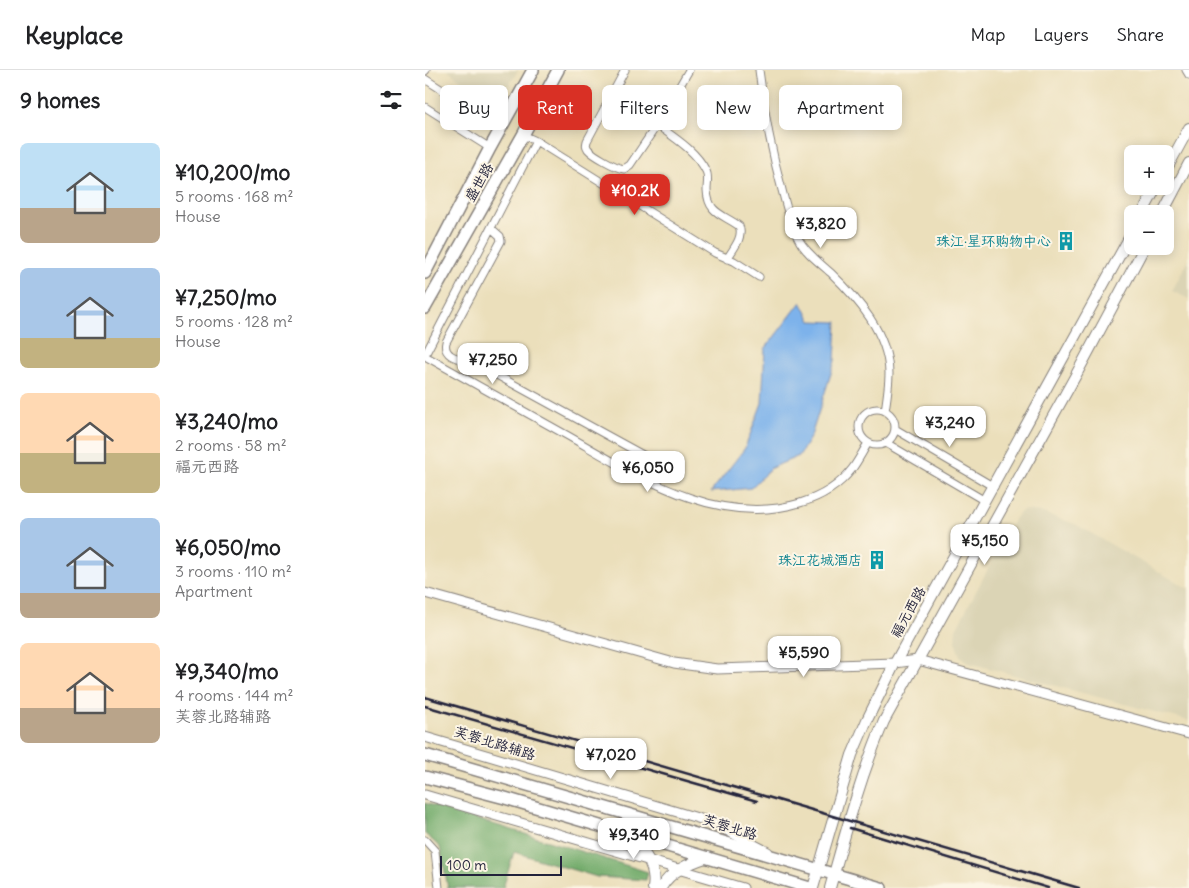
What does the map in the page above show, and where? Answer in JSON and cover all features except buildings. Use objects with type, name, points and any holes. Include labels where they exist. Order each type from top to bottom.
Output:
[{"type":"main road","name":"盛世路","points":[[508,117],[533,70]]},
{"type":"main road","name":"盛世路","points":[[425,308],[558,70]]},
{"type":"main road","points":[[1174,156],[1189,128]]},
{"type":"main road","name":"盛世路","points":[[425,273],[501,130]]},
{"type":"main road","points":[[1167,205],[1188,166]]},
{"type":"main road","name":"福元西路","points":[[812,888],[852,755],[867,720],[895,663],[1124,248]]},
{"type":"main road","points":[[830,888],[870,753],[884,721],[1140,255]]},
{"type":"main road","name":"芙蓉北路","points":[[425,755],[881,888]]},
{"type":"main road","points":[[425,777],[487,793],[812,888]]},
{"type":"main road","points":[[623,833],[643,851],[648,860],[654,876],[653,888]]},
{"type":"main road","points":[[661,888],[668,878],[680,869],[690,863],[708,857]]},
{"type":"street","points":[[617,85],[625,70]]},
{"type":"street","points":[[680,85],[689,70]]},
{"type":"street","points":[[759,70],[775,164],[785,202],[798,238],[804,248],[865,309],[881,340],[889,372],[885,411]]},
{"type":"street","points":[[1186,70],[1189,75]]},
{"type":"street","points":[[425,79],[440,89]]},
{"type":"street","points":[[425,107],[490,148]]},
{"type":"street","points":[[602,113],[587,141],[588,149],[620,169],[627,168],[654,130]]},
{"type":"street","points":[[664,130],[685,145],[707,174],[708,198],[711,207],[739,226],[741,230],[739,239],[727,259]]},
{"type":"street","points":[[523,135],[536,141],[715,253],[759,277]]},
{"type":"street","points":[[536,141],[425,356],[655,484],[697,500],[722,506],[748,510],[785,508],[817,498],[836,485],[852,469],[868,443]]},
{"type":"street","points":[[491,228],[500,236],[501,242],[445,342],[449,354],[460,360],[473,362],[673,472]]},
{"type":"street","points":[[879,409],[891,415],[895,429],[894,434],[886,443],[880,445],[868,443],[859,432],[859,425],[865,413],[879,409]]},
{"type":"street","points":[[895,429],[993,487]]},
{"type":"street","points":[[886,443],[985,501]]},
{"type":"street","points":[[425,593],[674,663],[717,670],[895,663],[918,660],[1189,734]]},
{"type":"street","name":"芙蓉北路辅路","points":[[425,737],[711,822],[782,859]]},
{"type":"street","points":[[425,795],[743,888]]},
{"type":"street","points":[[425,840],[435,851],[439,888]]},
{"type":"shaded area","points":[[447,70],[518,70],[508,88],[508,85],[467,85]]},
{"type":"shaded area","points":[[1189,258],[1189,299],[1172,291]]},
{"type":"shaded area","points":[[1023,510],[1040,512],[1075,524],[1189,589],[1189,721],[969,663],[960,656],[955,642],[956,629],[1015,518]]},
{"type":"green space","points":[[425,803],[648,872],[646,880],[597,877],[514,852],[503,888],[448,888],[440,847],[425,834]]},
{"type":"water","points":[[801,302],[811,321],[837,322],[835,361],[811,436],[799,456],[771,468],[751,488],[711,492],[745,448],[762,403],[765,349]]},
{"type":"railway","points":[[425,697],[1079,888]]},
{"type":"railway","points":[[425,706],[757,801]]},
{"type":"railway","points":[[850,828],[1048,888]]},
{"type":"place","name":"珠江·星环购物中心","points":[[1066,241]]},
{"type":"place","name":"珠江花城酒店","points":[[877,560]]}]
